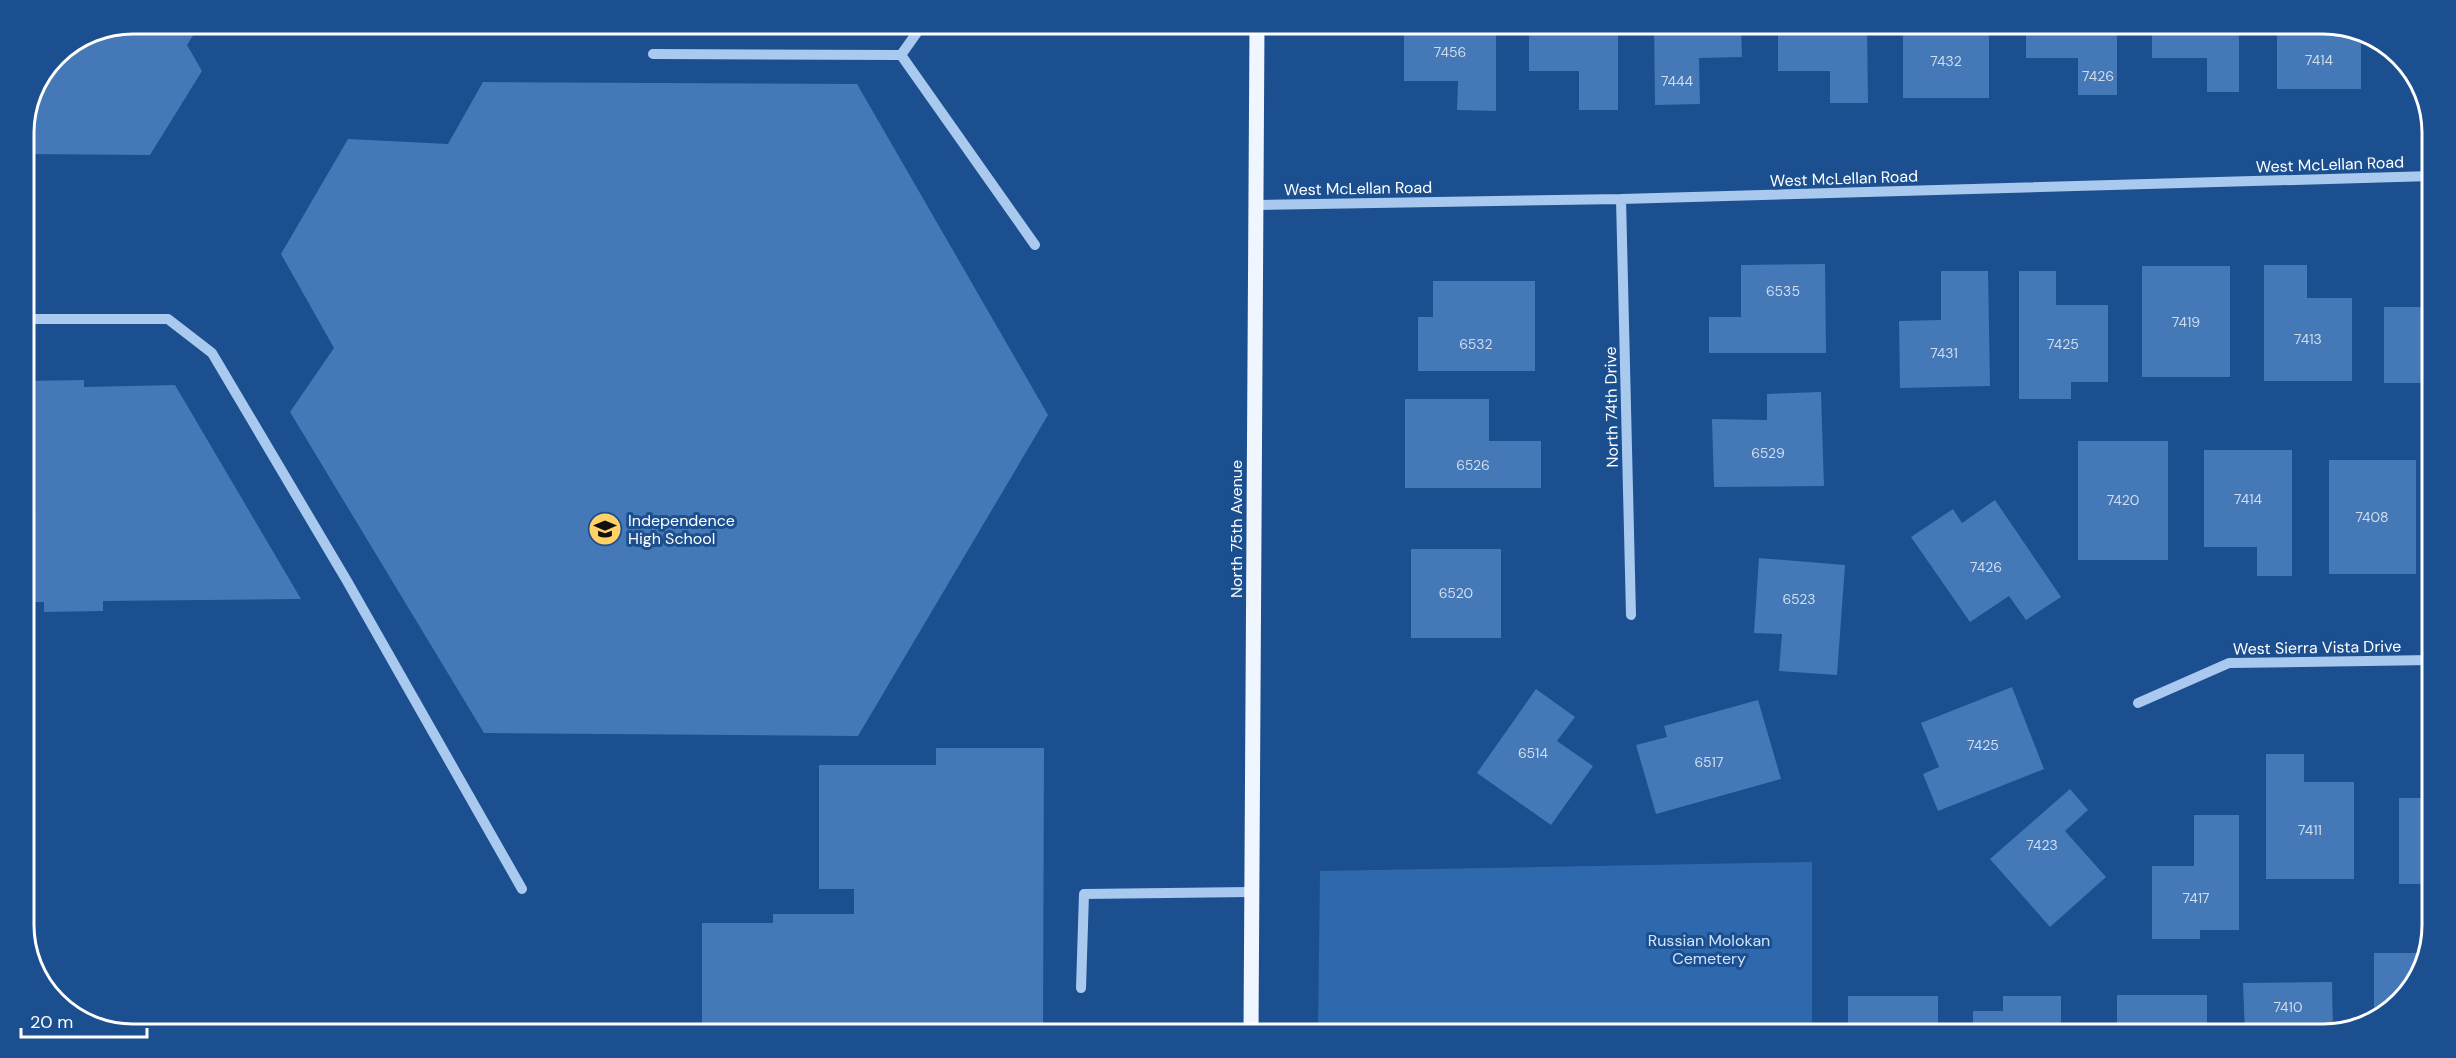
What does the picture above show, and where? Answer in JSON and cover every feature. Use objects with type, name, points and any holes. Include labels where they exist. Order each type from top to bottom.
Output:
[{"type":"main road","name":"North 75th Avenue","points":[[1251,1024],[1257,34]]},
{"type":"street","points":[[901,55],[916,34]]},
{"type":"street","points":[[652,54],[901,55]]},
{"type":"street","points":[[901,55],[1035,245]]},
{"type":"street","name":"West McLellan Road","points":[[1257,205],[1621,200],[2421,176]]},
{"type":"street","name":"North 74th Drive","points":[[1621,200],[1631,615]]},
{"type":"street","points":[[35,319],[168,319],[212,353],[352,591],[522,889]]},
{"type":"street","name":"West Sierra Vista Drive","points":[[2138,703],[2229,663],[2422,660]]},
{"type":"street","points":[[1081,988],[1084,894],[1251,892]]},
{"type":"green space","name":"Russian Molokan Cemetery","points":[[1812,862],[1812,1024],[1318,1024],[1320,871]]},
{"type":"building","points":[[194,34],[187,45],[202,71],[150,155],[35,154],[38,108],[55,73],[68,59],[84,48],[120,35]]},
{"type":"building","points":[[1404,34],[1496,34],[1496,111],[1457,110],[1458,81],[1404,81]]},
{"type":"building","points":[[1529,34],[1618,34],[1618,110],[1579,110],[1579,71],[1529,71]]},
{"type":"building","points":[[1654,34],[1741,34],[1742,57],[1699,58],[1700,104],[1655,105]]},
{"type":"building","points":[[1778,34],[1867,34],[1868,103],[1830,103],[1830,71],[1778,71]]},
{"type":"building","points":[[1903,34],[1989,34],[1989,98],[1903,98]]},
{"type":"building","points":[[2026,34],[2117,34],[2117,95],[2078,95],[2078,58],[2026,58]]},
{"type":"building","points":[[2152,34],[2239,34],[2239,92],[2207,92],[2207,58],[2152,58]]},
{"type":"building","points":[[2277,34],[2323,34],[2342,36],[2361,42],[2361,89],[2277,89]]},
{"type":"building","points":[[483,82],[857,84],[1048,415],[858,736],[484,733],[290,412],[334,348],[281,254],[348,139],[448,144]]},
{"type":"building","points":[[1825,264],[1826,353],[1709,353],[1709,317],[1741,317],[1741,265]]},
{"type":"building","points":[[2264,265],[2307,265],[2307,298],[2352,298],[2352,381],[2264,381]]},
{"type":"building","points":[[2142,266],[2230,266],[2230,377],[2142,377]]},
{"type":"building","points":[[1941,271],[1988,271],[1990,386],[1900,388],[1899,321],[1941,320]]},
{"type":"building","points":[[2019,271],[2056,271],[2056,305],[2108,305],[2108,382],[2071,382],[2071,399],[2019,399]]},
{"type":"building","points":[[1433,281],[1535,281],[1535,371],[1418,371],[1418,317],[1433,317]]},
{"type":"building","points":[[2384,307],[2421,307],[2421,383],[2384,383]]},
{"type":"building","points":[[84,380],[84,387],[175,385],[301,599],[103,601],[103,611],[44,612],[44,602],[35,602],[35,381]]},
{"type":"building","points":[[1821,392],[1824,486],[1714,487],[1712,419],[1767,420],[1767,394]]},
{"type":"building","points":[[1405,399],[1489,399],[1489,441],[1541,441],[1541,488],[1405,488]]},
{"type":"building","points":[[2078,441],[2168,441],[2168,560],[2078,560]]},
{"type":"building","points":[[2204,450],[2292,450],[2292,576],[2257,576],[2257,547],[2204,547]]},
{"type":"building","points":[[2329,460],[2416,460],[2416,574],[2329,574]]},
{"type":"building","points":[[1995,500],[2061,597],[2026,620],[2009,596],[1970,622],[1911,537],[1953,509],[1962,523]]},
{"type":"building","points":[[1411,549],[1501,549],[1501,638],[1411,638]]},
{"type":"building","points":[[1759,558],[1845,565],[1837,675],[1779,671],[1782,634],[1754,633]]},
{"type":"building","points":[[2012,687],[2044,769],[1938,811],[1923,774],[1939,767],[1921,723]]},
{"type":"building","points":[[1536,689],[1575,717],[1557,741],[1593,766],[1551,825],[1477,773]]},
{"type":"building","points":[[1758,700],[1781,779],[1656,814],[1636,745],[1667,737],[1664,726]]},
{"type":"building","points":[[936,748],[1044,748],[1043,1024],[702,1024],[702,923],[773,923],[773,914],[854,914],[854,889],[819,889],[819,765],[936,765]]},
{"type":"building","points":[[2266,754],[2304,754],[2304,782],[2354,782],[2354,879],[2266,879]]},
{"type":"building","points":[[2070,789],[2088,810],[2065,831],[2106,877],[2050,927],[1990,859]]},
{"type":"building","points":[[2399,798],[2422,798],[2422,884],[2399,884]]},
{"type":"building","points":[[2194,815],[2239,815],[2239,930],[2200,930],[2200,939],[2152,939],[2152,866],[2194,866]]},
{"type":"building","points":[[2374,953],[2417,953],[2401,985],[2388,999],[2374,1009]]},
{"type":"building","points":[[2332,982],[2333,1023],[2245,1024],[2243,983]]},
{"type":"building","points":[[2117,995],[2207,995],[2207,1024],[2117,1024]]},
{"type":"building","points":[[1848,996],[1938,996],[1938,1024],[1848,1024]]},
{"type":"building","points":[[2003,996],[2061,996],[2061,1024],[1973,1024],[1973,1011],[2003,1011]]},
{"type":"place","name":"Independence High School","points":[[605,529]]}]
